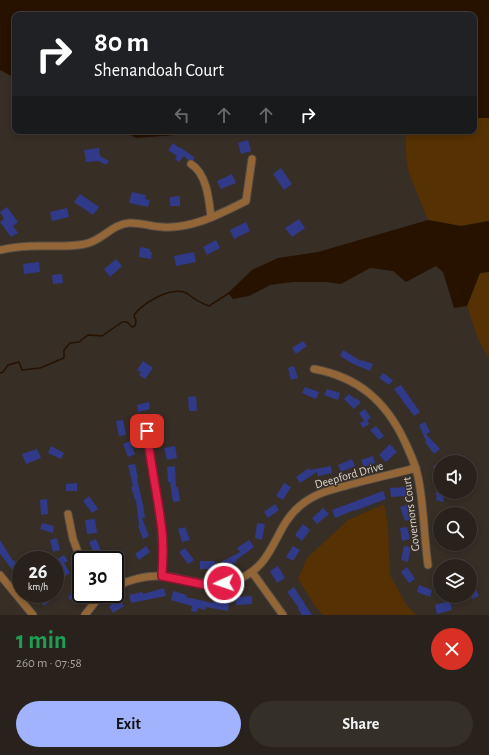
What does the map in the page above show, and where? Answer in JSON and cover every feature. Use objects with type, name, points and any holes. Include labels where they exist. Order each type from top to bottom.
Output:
[{"type":"street","points":[[0,242],[1,250],[29,246],[87,244],[96,240],[117,226],[125,224],[135,223],[151,226],[174,227],[193,224],[246,201],[252,159]]},
{"type":"street","points":[[191,164],[202,176],[211,217]]},
{"type":"street","name":"Governors Court","points":[[314,369],[348,379],[367,391],[386,410],[400,431],[416,468],[421,494],[428,565]]},
{"type":"street","points":[[147,431],[161,523],[163,558],[162,576]]},
{"type":"street","name":"Deepford Drive","points":[[124,583],[141,578],[162,576],[206,585],[234,581],[252,572],[267,557],[291,514],[308,499],[324,491],[416,468]]},
{"type":"street","points":[[68,514],[73,539],[78,551]]},
{"type":"street","points":[[252,572],[283,615]]},
{"type":"street","points":[[1,577],[33,615]]},
{"type":"street","points":[[85,615],[96,603]]},
{"type":"shaded area","points":[[0,0],[489,0],[489,118],[477,118],[477,12],[12,12],[12,76],[0,70]]},
{"type":"shaded area","points":[[477,118],[489,118],[489,221],[461,226],[428,220],[409,174],[406,156],[406,134],[477,134]]},
{"type":"shaded area","points":[[129,134],[190,134],[136,138]]},
{"type":"shaded area","points":[[428,220],[461,226],[489,221],[489,272],[480,273],[467,306],[454,308],[443,272],[436,266],[406,282],[393,271],[370,268],[341,284],[326,282],[293,282],[270,285],[249,296],[233,299],[228,293],[252,270],[278,258],[318,252]]},
{"type":"shaded area","points":[[489,272],[489,359],[478,339],[467,306],[480,273]]},
{"type":"shaded area","points":[[384,504],[388,525],[390,575],[407,606],[417,615],[323,615],[315,606],[298,579],[307,558],[348,520]]},
{"type":"building","points":[[248,140],[251,151],[241,154],[238,143]]},
{"type":"building","points":[[173,143],[195,158],[193,160],[188,160],[184,156],[179,162],[175,159],[177,156],[168,150]]},
{"type":"building","points":[[99,148],[100,156],[109,161],[106,165],[99,161],[86,162],[84,150]]},
{"type":"building","points":[[281,168],[292,184],[284,190],[273,174]]},
{"type":"building","points":[[232,174],[236,183],[221,189],[217,181]]},
{"type":"building","points":[[132,192],[146,195],[145,199],[150,200],[148,207],[129,203]]},
{"type":"building","points":[[80,194],[99,207],[93,215],[74,202]]},
{"type":"building","points":[[180,196],[180,206],[170,206],[170,197]]},
{"type":"building","points":[[7,207],[18,222],[13,226],[18,233],[11,237],[0,222],[4,219],[0,212]]},
{"type":"building","points":[[67,208],[69,217],[52,221],[50,212]]},
{"type":"building","points":[[299,219],[305,228],[292,237],[285,228]]},
{"type":"building","points":[[246,222],[250,231],[234,239],[230,230]]},
{"type":"building","points":[[216,240],[220,248],[207,255],[203,247]]},
{"type":"building","points":[[140,247],[150,249],[150,252],[152,252],[151,259],[139,257]]},
{"type":"building","points":[[194,252],[196,262],[176,266],[174,256]]},
{"type":"building","points":[[116,259],[122,266],[110,277],[104,269]]},
{"type":"building","points":[[39,262],[40,272],[24,274],[23,264]]},
{"type":"building","points":[[62,274],[63,283],[53,284],[52,275]]},
{"type":"building","points":[[303,341],[307,346],[296,354],[292,348]]},
{"type":"building","points":[[343,350],[361,361],[373,364],[370,371],[353,364],[340,356]]},
{"type":"building","points":[[143,361],[153,368],[145,379],[139,375],[141,372],[137,370]]},
{"type":"building","points":[[294,366],[298,378],[291,380],[288,368]]},
{"type":"building","points":[[383,373],[393,380],[389,385],[379,378]]},
{"type":"building","points":[[401,385],[420,412],[414,416],[394,389]]},
{"type":"building","points":[[305,387],[319,392],[316,399],[302,393]]},
{"type":"building","points":[[327,389],[340,393],[338,400],[324,395]]},
{"type":"building","points":[[349,394],[361,402],[354,409],[344,399]]},
{"type":"building","points":[[196,396],[197,411],[189,411],[188,397]]},
{"type":"building","points":[[149,402],[150,409],[138,412],[137,405]]},
{"type":"building","points":[[365,409],[371,418],[367,420],[369,424],[363,428],[360,423],[364,421],[359,413]]},
{"type":"building","points":[[123,420],[126,435],[119,436],[116,421]]},
{"type":"building","points":[[425,422],[430,432],[426,434],[440,449],[434,454],[425,442],[426,441],[419,425]]},
{"type":"building","points":[[376,426],[384,436],[379,440],[370,430]]},
{"type":"building","points":[[130,441],[135,454],[128,457],[123,444]]},
{"type":"building","points":[[390,444],[397,452],[386,462],[379,455]]},
{"type":"building","points":[[51,446],[64,453],[61,459],[48,453]]},
{"type":"building","points":[[175,446],[177,458],[167,460],[164,448]]},
{"type":"building","points":[[37,449],[41,458],[26,464],[22,454]]},
{"type":"building","points":[[373,456],[375,463],[364,467],[361,460]]},
{"type":"building","points":[[352,459],[355,466],[341,472],[338,465]]},
{"type":"building","points":[[135,464],[145,518],[142,518],[149,536],[143,539],[138,526],[136,500],[131,487],[133,486],[128,465]]},
{"type":"building","points":[[175,466],[176,487],[178,487],[180,501],[173,502],[170,482],[168,482],[167,467]]},
{"type":"building","points":[[331,466],[332,473],[318,476],[317,472],[300,483],[296,477],[309,468],[310,470]]},
{"type":"building","points":[[77,483],[77,491],[66,491],[66,484]]},
{"type":"building","points":[[284,483],[291,487],[283,500],[276,496]]},
{"type":"building","points":[[407,487],[407,496],[391,497],[390,488]]},
{"type":"building","points":[[383,491],[386,499],[335,518],[332,510]]},
{"type":"building","points":[[89,496],[98,509],[92,513],[83,501]]},
{"type":"building","points":[[47,499],[48,514],[41,515],[40,500]]},
{"type":"building","points":[[436,499],[444,499],[443,502]]},
{"type":"building","points":[[275,504],[279,510],[268,518],[264,512]]},
{"type":"building","points":[[407,505],[412,519],[405,521],[400,507]]},
{"type":"building","points":[[323,508],[329,514],[317,524],[312,518]]},
{"type":"building","points":[[95,519],[97,533],[87,534],[85,520]]},
{"type":"building","points":[[42,523],[54,526],[53,533],[40,529]]},
{"type":"building","points":[[257,523],[265,524],[262,540],[255,538]]},
{"type":"building","points":[[303,524],[310,530],[302,541],[295,535]]},
{"type":"building","points":[[185,527],[190,540],[182,542],[178,529]]},
{"type":"building","points":[[407,527],[410,539],[402,541],[400,528]]},
{"type":"building","points":[[57,538],[60,550],[53,551],[50,540]]},
{"type":"building","points":[[96,539],[101,551],[93,551],[89,542]]},
{"type":"building","points":[[0,540],[12,559],[12,569],[0,554]]},
{"type":"building","points":[[249,540],[254,547],[236,560],[237,562],[224,568],[221,562],[240,552],[237,548]]},
{"type":"building","points":[[146,546],[150,552],[139,560],[135,554]]},
{"type":"building","points":[[293,546],[300,550],[293,561],[286,557]]},
{"type":"building","points":[[404,546],[411,547],[408,562],[401,560]]},
{"type":"building","points":[[185,548],[194,560],[188,564],[179,552]]},
{"type":"building","points":[[64,555],[68,561],[64,563]]},
{"type":"building","points":[[200,561],[215,561],[215,569],[200,569]]},
{"type":"building","points":[[64,563],[70,573],[65,576],[64,574]]},
{"type":"building","points":[[278,566],[285,578],[277,583],[270,571]]},
{"type":"building","points":[[407,567],[415,579],[409,583],[401,572]]},
{"type":"building","points":[[419,585],[432,590],[430,597],[417,592]]},
{"type":"building","points":[[294,587],[312,615],[302,615],[298,609],[299,608],[287,592]]},
{"type":"building","points":[[164,588],[166,596],[131,603],[129,595],[142,592],[143,594]]},
{"type":"building","points":[[173,591],[187,595],[186,597],[213,603],[214,601],[229,603],[228,611],[206,607],[205,610],[198,608],[197,612],[191,611],[192,606],[171,600]]},
{"type":"building","points":[[72,592],[72,600],[68,598]]},
{"type":"building","points":[[252,596],[252,604],[236,605],[236,597]]},
{"type":"building","points":[[114,603],[122,603],[124,606],[113,613],[109,606]]},
{"type":"building","points":[[450,603],[452,610],[437,614],[435,605]]},
{"type":"waterway","points":[[0,373],[3,372],[8,365],[19,362],[22,370],[40,368],[64,358],[64,350],[70,343],[79,342],[88,335],[102,336],[122,322],[127,322],[132,327],[135,326],[136,321],[134,315],[138,310],[150,301],[164,294],[178,291],[184,292],[209,306],[229,293]]},
{"type":"route","points":[[147,431],[163,541],[162,576],[206,585],[224,583]]}]
